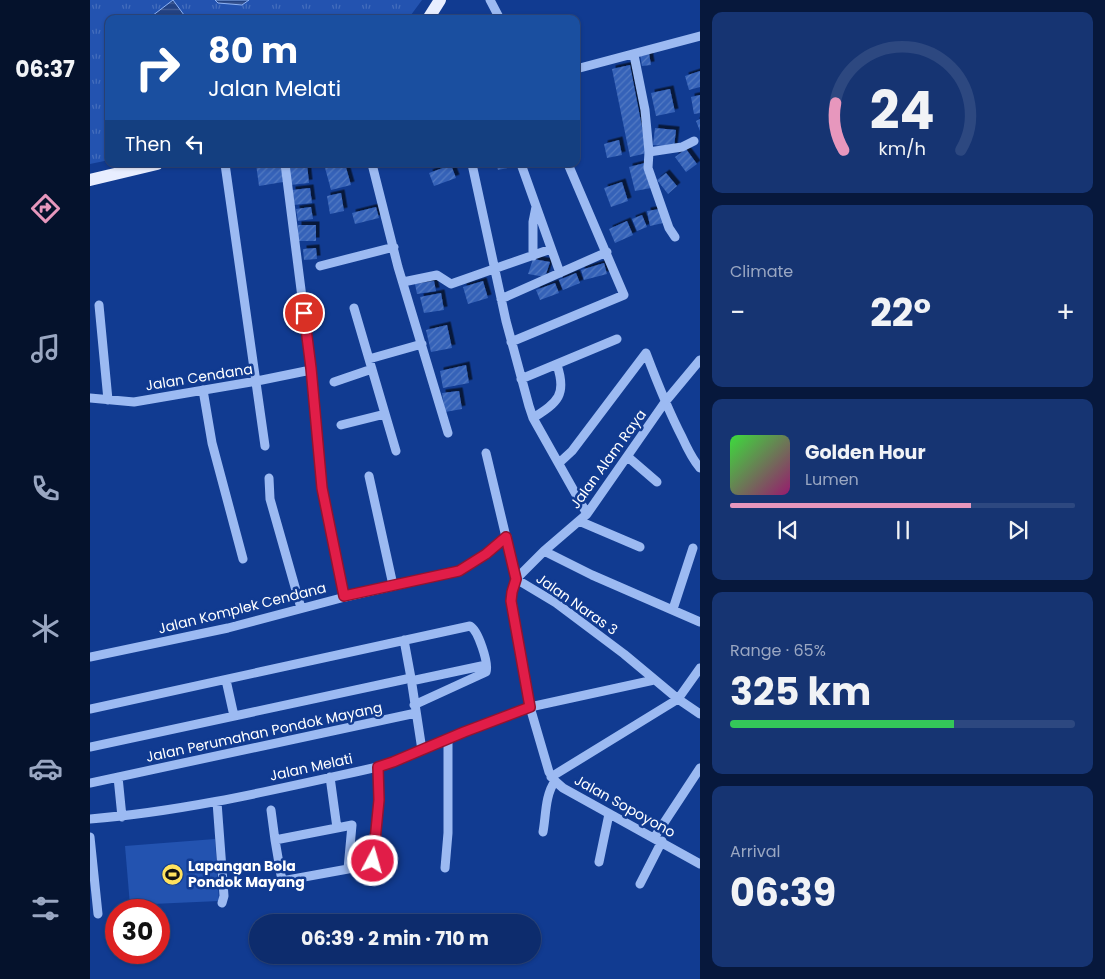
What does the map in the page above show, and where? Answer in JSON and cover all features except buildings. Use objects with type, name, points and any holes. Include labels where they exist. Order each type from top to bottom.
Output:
[{"type":"main road","points":[[431,15],[440,0]]},
{"type":"main road","points":[[90,180],[144,167]]},
{"type":"street","points":[[490,0],[498,15]]},
{"type":"street","points":[[580,68],[700,36]]},
{"type":"street","points":[[634,55],[645,110],[650,175],[669,228],[675,237]]},
{"type":"street","points":[[649,152],[682,147],[694,141]]},
{"type":"street","points":[[225,167],[266,446]]},
{"type":"street","points":[[285,167],[311,368],[322,488],[344,596]]},
{"type":"street","points":[[373,167],[403,282],[448,432]]},
{"type":"street","points":[[473,167],[511,342],[533,418],[587,514]]},
{"type":"street","points":[[521,167],[560,273]]},
{"type":"street","points":[[511,342],[624,295],[569,167]]},
{"type":"street","points":[[533,256],[533,222],[536,207]]},
{"type":"street","points":[[320,266],[394,246]]},
{"type":"street","points":[[403,282],[437,275],[451,284],[551,249]]},
{"type":"street","points":[[501,299],[607,252]]},
{"type":"street","points":[[99,305],[108,400]]},
{"type":"street","points":[[354,308],[396,451]]},
{"type":"street","points":[[521,379],[617,339]]},
{"type":"street","points":[[369,359],[422,344]]},
{"type":"street","points":[[559,463],[572,451],[646,353],[665,402],[694,461],[700,468]]},
{"type":"street","name":"Jalan Alam Raya","points":[[516,579],[587,514],[665,402],[700,360]]},
{"type":"street","points":[[533,418],[555,404],[560,396],[562,379],[556,365]]},
{"type":"street","name":"Jalan Cendana","points":[[90,398],[134,402],[257,381],[306,371],[311,368]]},
{"type":"street","points":[[334,382],[372,369]]},
{"type":"street","points":[[203,390],[212,443],[243,559]]},
{"type":"street","points":[[341,425],[385,414]]},
{"type":"street","name":"Jalan Naras 3","points":[[486,453],[516,579],[556,603],[624,654],[678,699],[700,714]]},
{"type":"street","points":[[628,456],[656,482]]},
{"type":"street","points":[[369,476],[393,585]]},
{"type":"street","points":[[268,478],[270,498],[301,608]]},
{"type":"street","points":[[579,521],[640,547]]},
{"type":"street","name":"Jalan Komplek Cendana","points":[[90,657],[228,628],[344,596],[459,571],[486,554],[506,537]]},
{"type":"street","points":[[673,609],[693,548]]},
{"type":"street","points":[[544,552],[700,622]]},
{"type":"street","points":[[516,579],[511,601],[530,707],[553,779],[543,832]]},
{"type":"street","points":[[90,709],[404,640],[472,627],[476,632],[486,665]]},
{"type":"street","points":[[404,640],[422,750]]},
{"type":"street","name":"Jalan Perumahan Pondok Mayang","points":[[90,747],[486,665],[486,672],[481,676],[415,709],[90,783]]},
{"type":"street","points":[[553,779],[678,699],[700,668]]},
{"type":"street","name":"Jalan Perumahan Pondok Mayang","points":[[226,680],[234,716]]},
{"type":"street","name":"Jalan Melati","points":[[90,819],[217,802],[378,767],[530,707],[654,680]]},
{"type":"street","points":[[445,868],[448,833],[448,739]]},
{"type":"street","points":[[373,861],[379,800],[378,767]]},
{"type":"street","points":[[640,884],[658,839],[700,768]]},
{"type":"street","points":[[118,777],[122,816]]},
{"type":"street","points":[[330,777],[337,828]]},
{"type":"street","name":"Jalan Sopoyono","points":[[553,779],[563,788],[700,864]]},
{"type":"street","points":[[217,802],[224,896],[222,903]]},
{"type":"street","points":[[271,810],[282,881],[348,869],[352,825],[276,840]]},
{"type":"street","points":[[599,862],[609,814]]},
{"type":"street","points":[[90,843],[98,914]]},
{"type":"green space","points":[[90,0],[422,0],[411,15],[105,15],[105,161],[90,164]]},
{"type":"green space","name":"Lapangan Bola Pondok Mayang","points":[[215,839],[219,901],[170,903],[170,899],[129,899],[125,846]]},
{"type":"shaded area","points":[[173,0],[184,15],[153,15]]},
{"type":"shaded area","points":[[215,0],[249,0],[242,5],[218,3]]},
{"type":"place","name":"Lapangan Bola Pondok Mayang","points":[[172,874]]},
{"type":"route","points":[[304,313],[322,488],[344,596],[459,571],[474,563],[506,537],[516,579],[511,601],[530,707],[378,767],[379,800],[373,861]]}]
